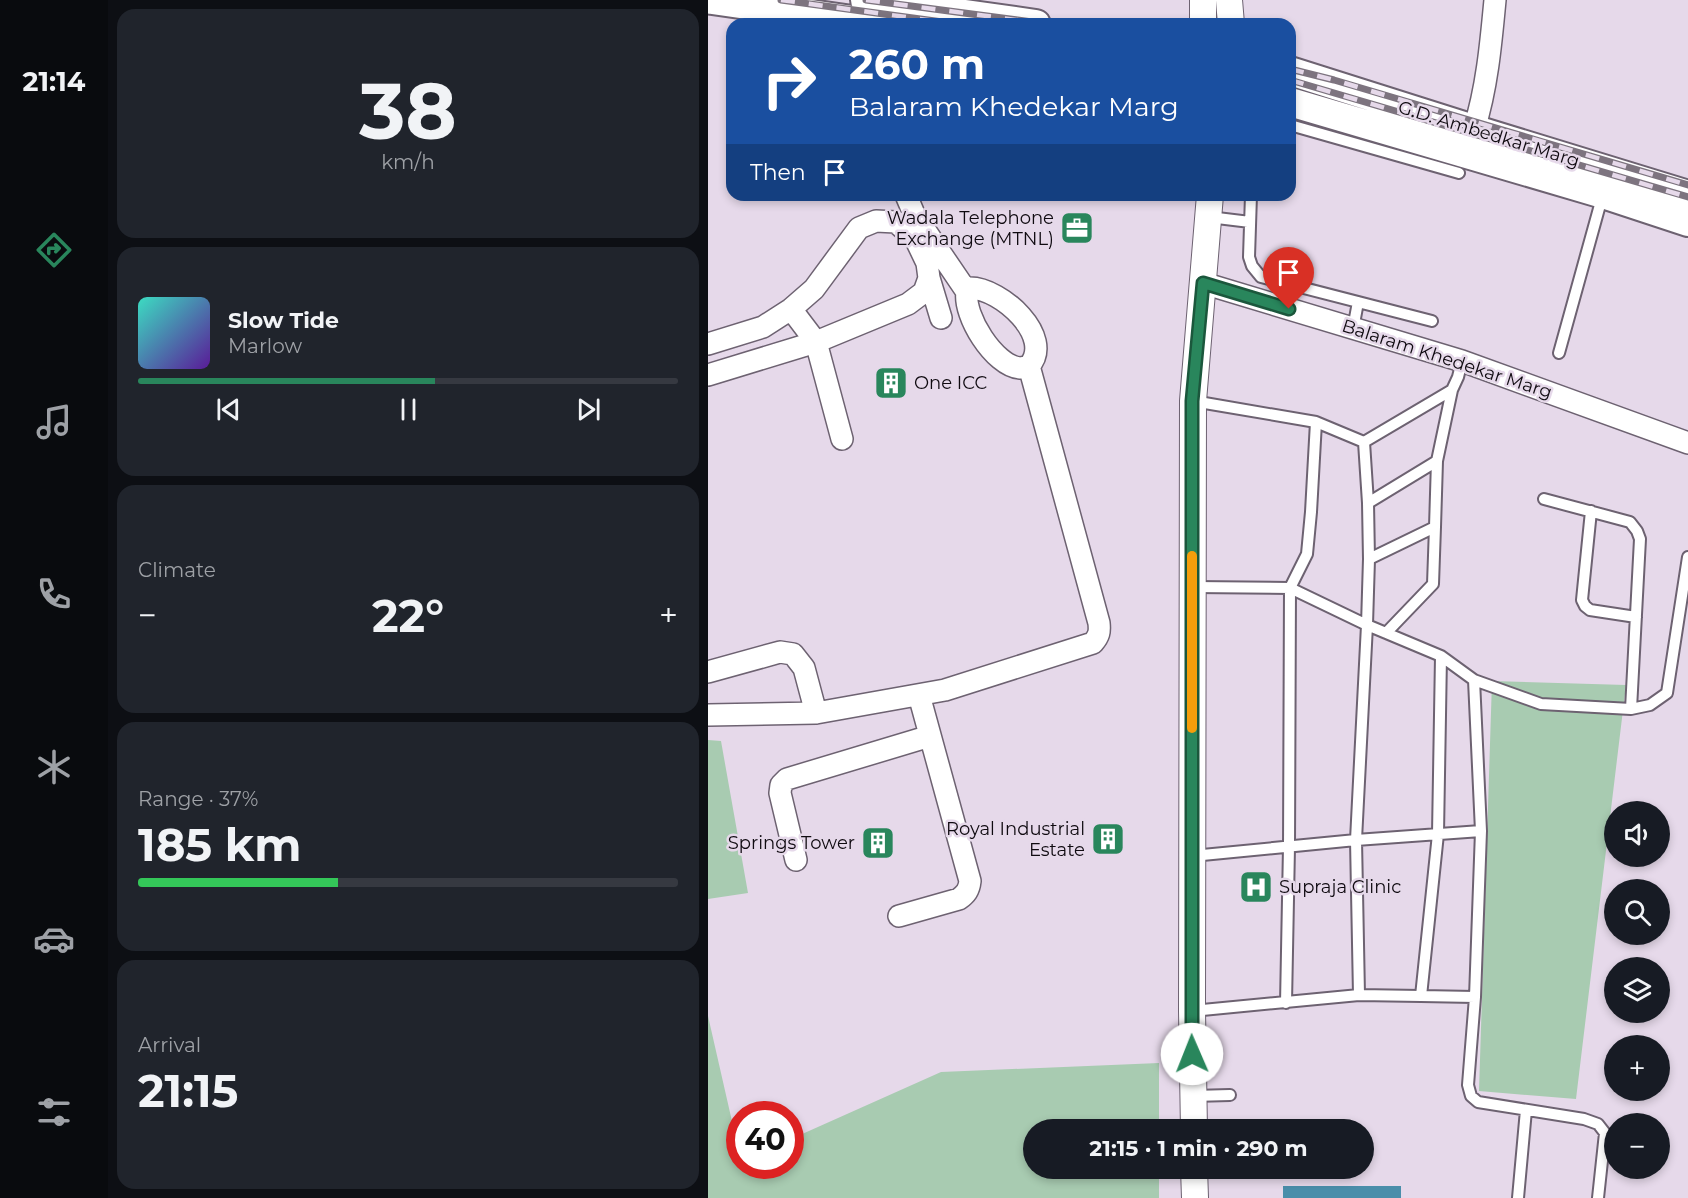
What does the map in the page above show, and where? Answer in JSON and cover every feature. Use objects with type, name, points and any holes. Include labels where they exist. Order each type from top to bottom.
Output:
[{"type":"main road","points":[[712,0],[838,18]]},
{"type":"main road","points":[[865,0],[999,18]]},
{"type":"main road","name":"G.D. Ambedkar Marg","points":[[1296,74],[1474,148],[1688,222]]},
{"type":"main road","name":"G.D. Ambedkar Marg","points":[[1296,104],[1410,148],[1474,148],[1688,195]]},
{"type":"street","points":[[1203,0],[1203,18]]},
{"type":"street","points":[[1229,0],[1230,18]]},
{"type":"street","points":[[1474,148],[1491,45],[1495,0]]},
{"type":"street","points":[[909,201],[914,214],[967,291],[968,308],[982,339],[999,357],[1010,364],[1018,368],[1029,366],[1034,360],[1036,349],[1029,326],[1015,309],[1000,297],[977,288],[970,288],[967,291]]},
{"type":"street","points":[[1194,1119],[1192,401],[1209,206]]},
{"type":"street","points":[[927,285],[908,304],[816,342],[717,372],[714,342],[763,327],[791,309],[814,289],[859,228],[876,221],[896,222],[916,240],[927,263],[927,285],[937,320]]},
{"type":"street","name":"Balaram Khedekar Marg","points":[[1203,283],[1462,361],[1688,443]]},
{"type":"street","points":[[791,309],[816,342],[842,439]]},
{"type":"street","points":[[708,716],[816,713],[919,695],[945,690],[1093,643],[1100,631],[1099,623],[1029,366]]},
{"type":"street","points":[[708,672],[780,652],[793,654],[804,668],[816,713]]},
{"type":"street","points":[[899,916],[959,899],[966,894],[970,881],[919,695]]},
{"type":"street","points":[[796,860],[780,793],[781,785],[787,780],[930,736]]},
{"type":"street","points":[[1194,1179],[1195,1198]]},
{"type":"lane","points":[[1296,126],[1410,148]]},
{"type":"lane","points":[[1559,353],[1603,194]]},
{"type":"lane","points":[[1251,201],[1249,257],[1252,266],[1261,277],[1432,321]]},
{"type":"lane","points":[[1209,206],[1250,222]]},
{"type":"lane","points":[[1353,329],[1358,302]]},
{"type":"lane","points":[[1386,633],[1433,584],[1437,461],[1452,390],[1462,361]]},
{"type":"lane","points":[[1364,442],[1452,390]]},
{"type":"lane","points":[[1192,401],[1316,422],[1364,442]]},
{"type":"lane","points":[[1286,1003],[1290,588],[1307,554],[1316,422]]},
{"type":"lane","points":[[1359,995],[1356,840],[1368,625],[1369,559],[1364,442]]},
{"type":"lane","points":[[1368,503],[1437,461]]},
{"type":"lane","points":[[1544,499],[1630,522],[1637,531],[1640,539],[1631,709]]},
{"type":"lane","points":[[1591,511],[1582,600],[1590,610],[1636,617]]},
{"type":"lane","points":[[1369,559],[1435,526]]},
{"type":"lane","points":[[1192,587],[1290,588],[1441,656],[1474,680],[1541,704],[1631,709],[1650,705],[1667,693],[1688,557]]},
{"type":"lane","points":[[1421,996],[1438,834],[1441,656]]},
{"type":"lane","points":[[1474,680],[1481,831],[1475,997],[1468,1085],[1471,1096],[1478,1102],[1584,1119],[1598,1124],[1605,1133],[1598,1198]]},
{"type":"lane","points":[[1192,856],[1356,840],[1481,831]]},
{"type":"lane","points":[[1192,1011],[1359,995],[1475,997]]},
{"type":"lane","points":[[1193,1096],[1230,1095]]},
{"type":"lane","points":[[1518,1198],[1526,1110]]},
{"type":"green space","points":[[1492,681],[1626,685],[1612,801],[1604,801],[1604,867],[1576,1099],[1479,1091]]},
{"type":"green space","points":[[708,740],[721,741],[748,893],[708,899]]},
{"type":"green space","points":[[708,1016],[727,1101],[726,1179],[804,1179],[804,1133],[941,1072],[1159,1063],[1159,1119],[1023,1119],[1023,1179],[1159,1179],[1159,1198],[708,1198]]},
{"type":"water","points":[[1283,1186],[1401,1186],[1401,1198],[1283,1198]]},
{"type":"railway","points":[[781,0],[913,18]]},
{"type":"railway","points":[[866,0],[1002,18]]},
{"type":"railway","points":[[1296,70],[1688,185]]},
{"type":"railway","points":[[1296,82],[1688,197]]},
{"type":"slow traffic","points":[[1192,556],[1192,728]]},
{"type":"place","name":"Wadala Telephone Exchange (MTNL)","points":[[1077,228]]},
{"type":"place","name":"One ICC","points":[[891,383]]},
{"type":"place","name":"Royal Industrial Estate","points":[[1108,839]]},
{"type":"place","name":"Springs Tower","points":[[878,843]]},
{"type":"place","name":"Supraja Clinic","points":[[1256,887]]},
{"type":"route","points":[[1192,1054],[1192,401],[1203,283],[1289,309]]}]
